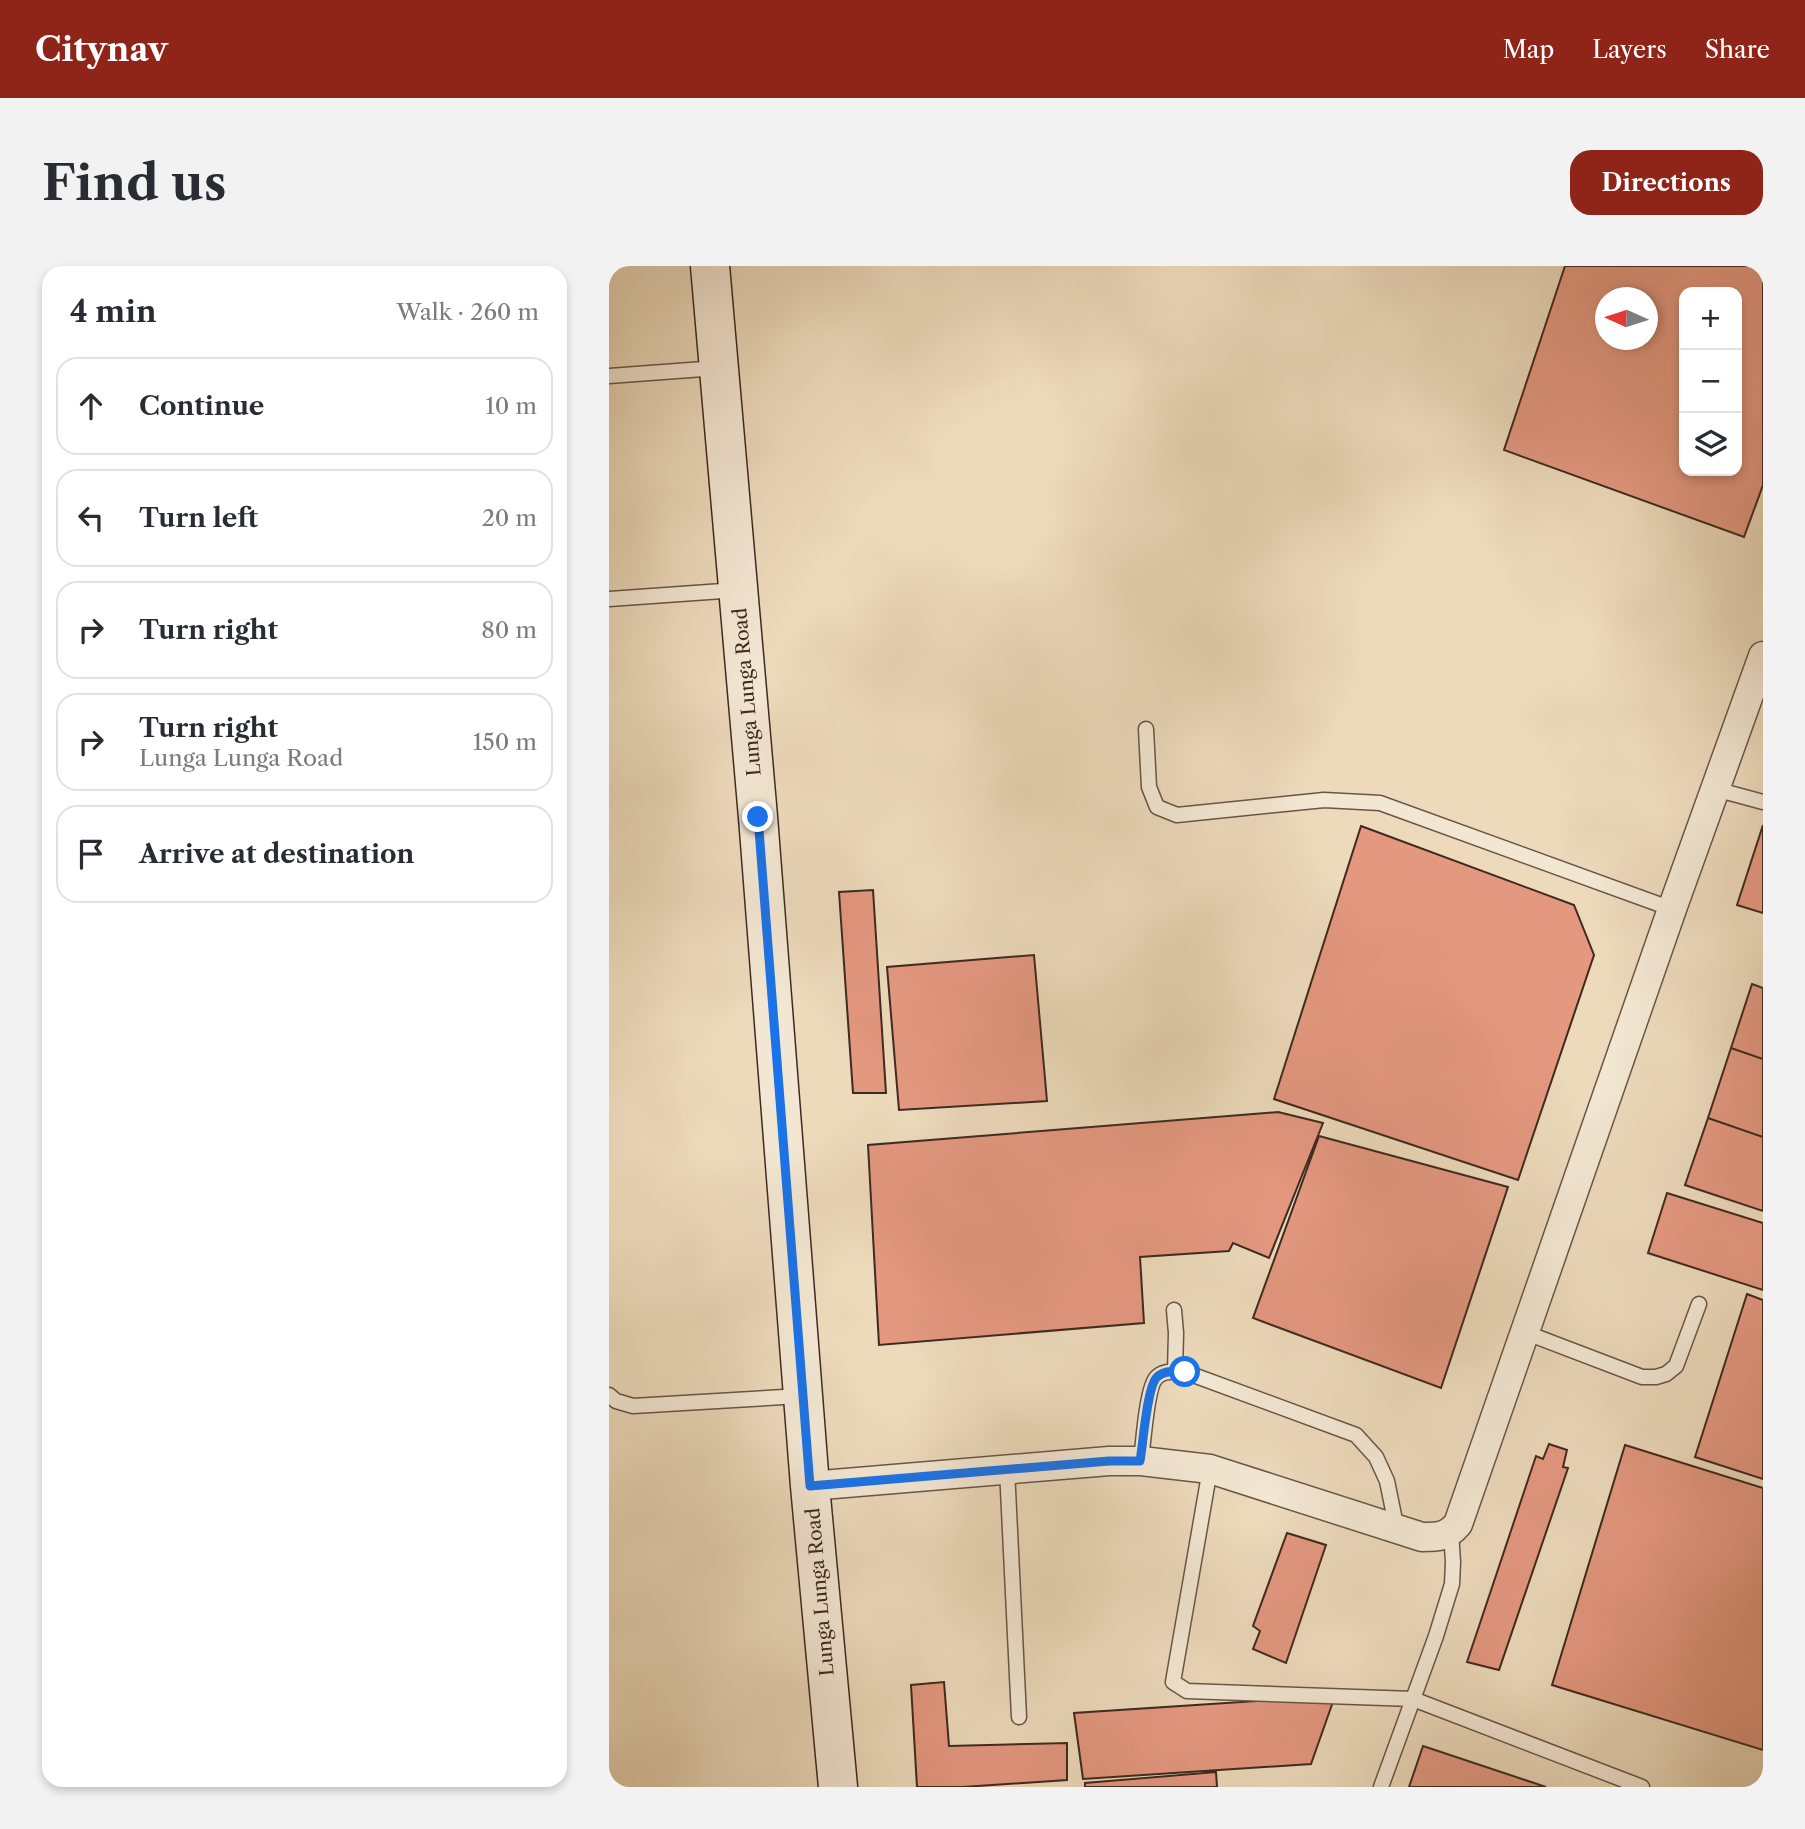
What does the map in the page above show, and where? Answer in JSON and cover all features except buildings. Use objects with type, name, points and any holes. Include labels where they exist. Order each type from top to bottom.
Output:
[{"type":"main road","name":"Lunga Lunga Road","points":[[710,266],[758,817],[810,1486],[838,1787]]},
{"type":"street","points":[[810,1486],[1109,1461],[1140,1461],[1210,1469],[1422,1537],[1437,1537],[1451,1532],[1458,1524],[1763,656]]},
{"type":"lane","points":[[609,376],[719,368]]},
{"type":"lane","points":[[609,599],[738,590]]},
{"type":"lane","points":[[1146,729],[1149,787],[1157,807],[1177,815],[1324,800],[1380,803],[1672,909]]},
{"type":"lane","points":[[1715,789],[1763,802]]},
{"type":"lane","points":[[1524,1332],[1642,1377],[1656,1377],[1666,1374],[1676,1366],[1699,1304]]},
{"type":"lane","points":[[1174,1310],[1175,1371]]},
{"type":"lane","points":[[1140,1461],[1151,1388],[1156,1377],[1167,1372],[1185,1372],[1356,1435],[1376,1457],[1387,1480],[1397,1530]]},
{"type":"lane","points":[[609,1395],[616,1401],[633,1406],[803,1396]]},
{"type":"lane","points":[[1007,1469],[1019,1717]]},
{"type":"lane","points":[[1210,1469],[1173,1682],[1187,1690],[1413,1699],[1642,1787]]},
{"type":"lane","points":[[1381,1787],[1452,1584],[1451,1532]]},
{"type":"route","points":[[758,817],[810,1486],[1109,1461],[1140,1461],[1151,1388],[1156,1377],[1167,1372],[1185,1372]]}]
